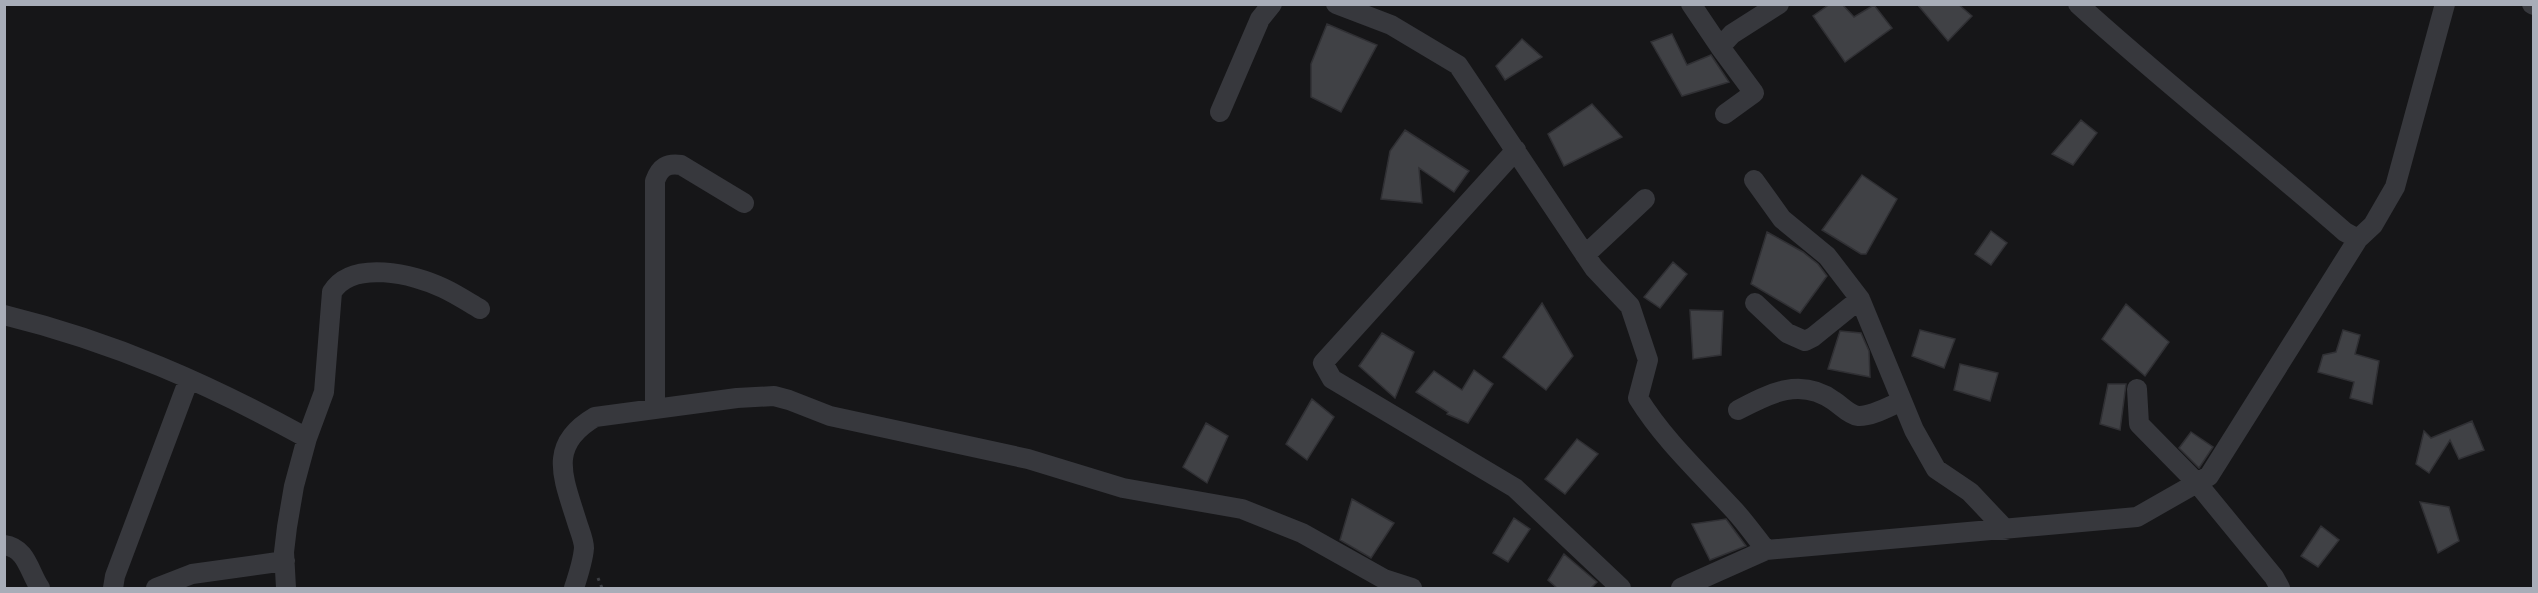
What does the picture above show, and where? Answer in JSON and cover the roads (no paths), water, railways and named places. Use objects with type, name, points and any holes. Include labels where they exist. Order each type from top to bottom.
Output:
[{"type":"street","points":[[1220,112],[1260,19],[1272,4]]},
{"type":"street","points":[[1336,4],[1391,25],[1458,65],[1594,268],[1630,306],[1648,360],[1638,398],[1649,417],[1735,511],[1766,550]]},
{"type":"street","points":[[1691,4],[1754,93],[1725,114]]},
{"type":"street","points":[[1720,47],[1732,34],[1779,4]]},
{"type":"street","points":[[2078,4],[2151,71],[2267,163],[2345,232],[2358,240]]},
{"type":"street","points":[[1681,588],[1766,550],[2137,518],[2209,476],[2358,240],[2373,225],[2395,187],[2445,4]]},
{"type":"street","points":[[1516,150],[1323,363],[1332,379],[1515,488],[1621,588]]},
{"type":"street","points":[[655,408],[655,181],[658,172],[671,164],[681,165],[744,202]]},
{"type":"street","points":[[1754,180],[1782,219],[1827,256],[1860,299],[1914,430],[1936,469],[1970,492],[2006,530]]},
{"type":"street","points":[[1585,255],[1645,199]]},
{"type":"street","points":[[286,588],[287,527],[294,486],[324,392],[332,292],[338,283],[363,273],[391,273],[424,280],[480,309]]},
{"type":"street","points":[[1755,303],[1787,333],[1805,341],[1813,338],[1860,299]]},
{"type":"street","points":[[4,315],[43,324],[151,360],[237,399],[308,438]]},
{"type":"street","points":[[113,588],[115,576],[189,379]]},
{"type":"street","points":[[1738,410],[1788,389],[1802,387],[1834,400],[1855,416],[1863,416],[1902,401]]},
{"type":"street","points":[[2137,389],[2139,424],[2197,483],[2274,577],[2280,588]]},
{"type":"street","points":[[574,588],[584,546],[562,467],[562,454],[567,440],[580,426],[595,417],[655,408],[774,396],[830,416],[1028,459],[1124,488],[1242,509],[1302,533],[1384,579],[1412,588]]},
{"type":"street","points":[[4,545],[13,546],[21,551],[40,588]]},
{"type":"street","points":[[156,588],[192,574],[285,561]]}]
